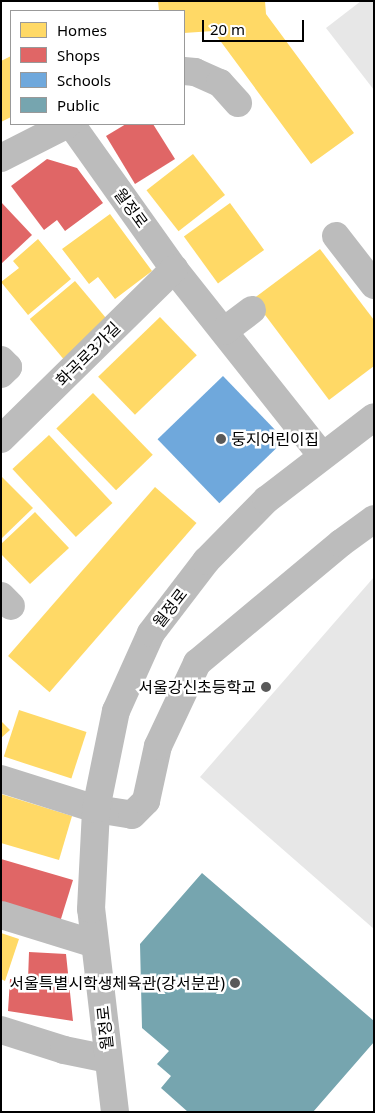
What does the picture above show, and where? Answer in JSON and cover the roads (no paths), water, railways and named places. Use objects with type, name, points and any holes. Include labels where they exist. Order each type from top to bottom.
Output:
[{"type":"street","points":[[185,71],[195,72],[220,83],[238,103]]},
{"type":"street","points":[[1,158],[67,125]]},
{"type":"street","name":"월정로","points":[[70,125],[174,268],[322,456]]},
{"type":"street","points":[[336,236],[374,285]]},
{"type":"street","name":"화곡로3가길","points":[[1,439],[174,268]]},
{"type":"street","points":[[224,330],[252,310]]},
{"type":"street","points":[[1,360],[8,367],[1,374]]},
{"type":"street","name":"월정로","points":[[114,1112],[91,909],[96,809],[116,711],[151,633],[206,562],[266,500],[374,417]]},
{"type":"street","points":[[1,779],[96,809],[132,815],[146,801],[158,746],[197,663],[341,543],[374,519]]},
{"type":"street","points":[[1,915],[95,944]]},
{"type":"street","points":[[1,1030],[64,1050],[108,1059]]},
{"type":"place","name":"둥지어린이집","points":[[221,439]]},
{"type":"place","name":"서울강신초등학교","points":[[266,687]]},
{"type":"place","name":"서울특별시학생체육관(강서분관)","points":[[235,983]]}]
